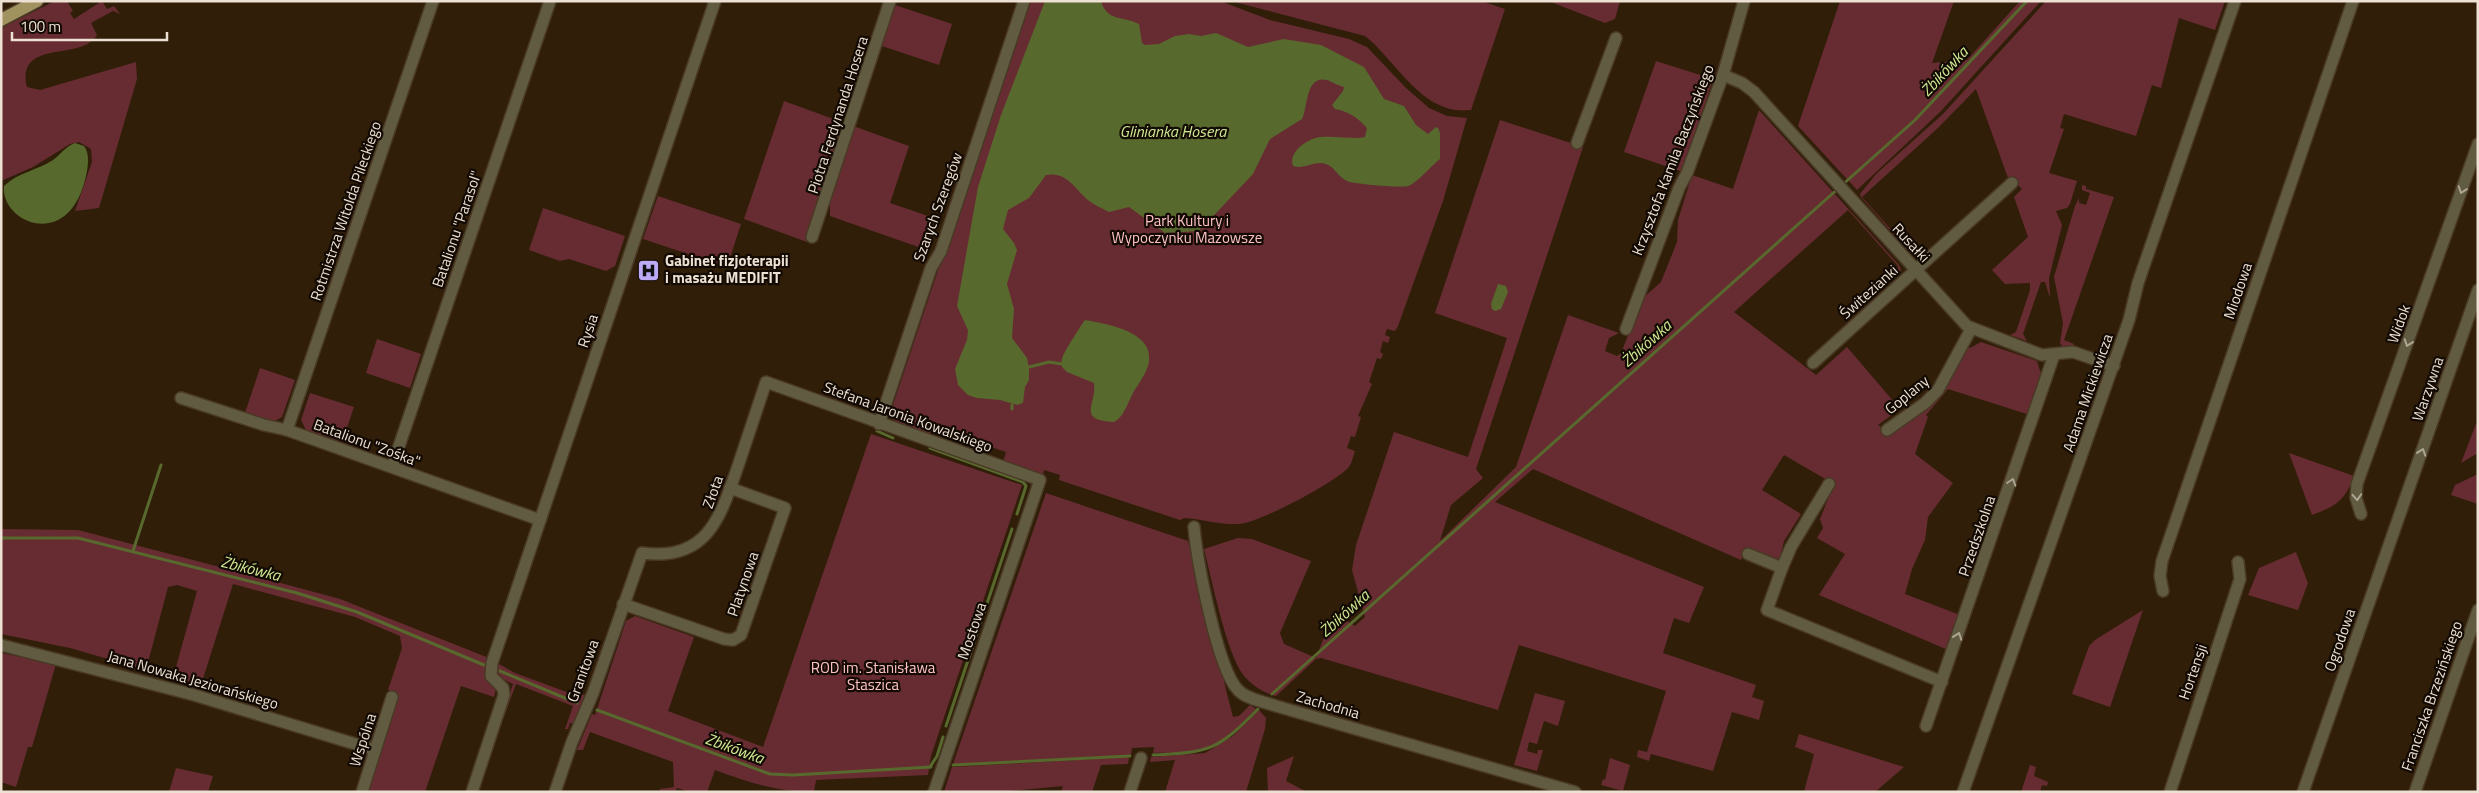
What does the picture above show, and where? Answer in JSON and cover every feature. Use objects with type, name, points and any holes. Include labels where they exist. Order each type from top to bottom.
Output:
[{"type":"main road","points":[[1,20],[37,1]]},
{"type":"street","name":"Rotmistrza Witolda Pileckiego","points":[[286,430],[433,1]]},
{"type":"street","name":"Batalionu \"Parasol\"","points":[[392,467],[550,1]]},
{"type":"street","name":"Rysia","points":[[472,792],[504,695],[503,688],[492,677],[490,670],[715,1]]},
{"type":"street","name":"Piotra Ferdynanda Hosera","points":[[812,237],[890,1]]},
{"type":"street","name":"Szarych Szeregów","points":[[879,424],[931,268],[941,251],[1024,1]]},
{"type":"street","name":"Krzysztofa Kamila Baczyńskiego","points":[[1626,329],[1679,188],[1688,173],[1722,75],[1744,1]]},
{"type":"street","name":"Adama Mickiewicza","points":[[1963,792],[2114,366],[2131,316],[2138,283],[2235,1]]},
{"type":"street","name":"Miodowa","points":[[2163,591],[2160,576],[2162,561],[2352,1]]},
{"type":"street","points":[[1577,143],[1616,38]]},
{"type":"street","name":"Rusałki","points":[[1722,75],[1742,83],[1754,92],[1849,198],[1971,329],[2042,355],[2072,352],[2114,366]]},
{"type":"street","name":"Widok","points":[[2361,514],[2355,494],[2357,484],[2478,144]]},
{"type":"street","name":"Świtezianki","points":[[1812,364],[2012,183]]},
{"type":"street","name":"Warzywna","points":[[2405,498],[2478,290]]},
{"type":"street","name":"Goplany","points":[[1887,430],[1925,403],[1938,390],[1971,329]]},
{"type":"street","name":"Przedszkolna","points":[[1926,726],[2054,355]]},
{"type":"street","name":"Stefana Jaronia Kowalskiego","points":[[766,382],[1040,480]]},
{"type":"street","name":"Złota","points":[[639,561],[642,553],[672,554],[701,540],[718,521],[766,382]]},
{"type":"street","name":"Batalionu \"Zośka\"","points":[[181,398],[264,425],[286,430],[540,520]]},
{"type":"street","name":"Mostowa","points":[[934,792],[1040,480]]},
{"type":"street","points":[[1829,484],[1790,547],[1767,610],[1942,682]]},
{"type":"street","name":"Platynowa","points":[[623,604],[724,639],[732,640],[741,635],[785,508],[730,488]]},
{"type":"street","name":"Ogrodowa","points":[[2302,792],[2405,498]]},
{"type":"street","name":"Zachodnia","points":[[1194,527],[1196,556],[1222,659],[1230,678],[1239,691],[1276,706],[1575,792]]},
{"type":"street","points":[[1748,554],[1780,572]]},
{"type":"street","name":"Granitowa","points":[[554,792],[572,742],[597,683],[639,561]]},
{"type":"street","name":"Hortensji","points":[[2170,792],[2240,579],[2238,562]]},
{"type":"street","name":"Franciszka Brzezińskiego","points":[[2415,792],[2478,610]]},
{"type":"street","name":"Jana Nowaka Jeziorańskiego","points":[[1,645],[174,689],[375,750]]},
{"type":"street","name":"Wspólna","points":[[362,792],[392,697]]},
{"type":"street","points":[[1130,792],[1141,758]]},
{"type":"green space","points":[[55,1],[67,1],[73,11],[70,13],[74,19],[102,1],[107,9],[114,6],[120,14],[113,11],[91,23],[97,35],[89,43],[78,48],[40,56],[31,62],[26,72],[27,87],[40,90],[136,62],[137,79],[99,208],[75,211],[92,162],[91,149],[79,142],[70,144],[33,167],[1,181],[1,28]]},
{"type":"green space","name":"Park Kultury i Wypoczynku Mazowsze","points":[[1028,1],[1220,1],[1270,20],[1349,39],[1367,47],[1406,88],[1429,108],[1447,116],[1467,118],[1443,201],[1398,326],[1395,331],[1387,329],[1385,335],[1390,337],[1388,343],[1383,341],[1380,352],[1383,354],[1381,359],[1377,358],[1369,382],[1372,384],[1358,416],[1361,417],[1355,437],[1351,436],[1347,448],[1355,451],[1351,462],[1348,468],[1328,483],[1295,502],[1248,522],[1231,524],[1184,518],[1180,520],[1059,480],[1060,475],[1044,470],[1043,475],[1003,462],[1006,452],[932,428],[928,437],[911,431],[895,422],[891,411]]},
{"type":"green space","points":[[1231,1],[1481,1],[1505,9],[1471,110],[1454,110],[1424,96],[1365,36]]},
{"type":"green space","points":[[1548,1],[1620,1],[1615,19],[1605,23]]},
{"type":"green space","points":[[1840,1],[1954,1],[1932,63],[1967,60],[2020,1],[2041,1],[1940,112],[1857,190],[1798,126]]},
{"type":"green space","points":[[2046,1],[2225,1],[2215,30],[2179,18],[2161,88],[2152,85],[2136,136],[2064,114],[2060,128],[2064,129],[2049,173],[2077,181],[2070,204],[2067,208],[2056,211],[2062,225],[2049,278],[2050,298],[2045,282],[2041,282],[2023,334],[2027,341],[2010,335],[2016,332],[2030,290],[2030,283],[2005,284],[1992,270],[2028,237],[2014,197],[2022,189],[2011,178],[2008,178],[1976,89],[1939,127],[1862,197],[1912,253],[1923,254],[1912,255],[1861,197],[1860,194],[1876,174],[1943,114]]},
{"type":"green space","points":[[892,4],[952,24],[939,65],[879,45]]},
{"type":"green space","points":[[1656,61],[1713,79],[1683,172],[1624,152]]},
{"type":"green space","points":[[784,101],[847,124],[807,242],[744,219]]},
{"type":"green space","points":[[1759,110],[1899,265],[1901,270],[1897,277],[1898,266],[1848,210],[1734,312],[1816,375],[1847,347],[1900,409],[1878,425],[1889,433],[1920,413],[1967,347],[1970,348],[1981,342],[2037,361],[2040,371],[2043,372],[2030,415],[1948,389],[1926,415],[1928,417],[1915,454],[1953,483],[1928,517],[1925,540],[1912,569],[1905,594],[1960,615],[1948,650],[1819,595],[1845,554],[1817,538],[1823,528],[1820,519],[1834,484],[1784,455],[1762,490],[1801,514],[1784,541],[1780,558],[1777,560],[1747,550],[1741,560],[1533,469],[1495,502],[1704,587],[1689,623],[1674,618],[1663,653],[1756,685],[1752,697],[1764,701],[1759,720],[1732,712],[1713,771],[1651,754],[1649,761],[1637,757],[1638,750],[1647,752],[1666,691],[1519,645],[1498,710],[1321,658],[1316,659],[1276,696],[1263,691],[1251,683],[1237,665],[1231,651],[1220,616],[1204,549],[1238,538],[1252,539],[1311,561],[1280,633],[1284,644],[1316,658],[1330,622],[1337,615],[1355,626],[1365,617],[1352,570],[1356,545],[1394,432],[1468,457],[1507,338],[1435,313],[1500,120],[1583,147],[1476,469],[1483,478],[1451,505],[1440,541],[1516,467],[1568,315],[1619,333],[1609,338],[1605,351],[1617,356],[1621,353],[1643,298],[1661,282],[1677,242],[1678,220],[1692,175],[1733,189]]},
{"type":"green space","points":[[853,126],[909,146],[890,203],[937,219],[927,250],[830,216],[830,197]]},
{"type":"green space","points":[[2082,185],[2086,186],[2086,189],[2114,197],[2064,340],[2074,344],[2073,347],[2063,347],[2060,343],[2063,323],[2054,277],[2075,206],[2079,198],[2079,203],[2086,205],[2090,193],[2082,190]]},
{"type":"green space","points":[[658,196],[741,224],[727,267],[643,239]]},
{"type":"green space","points":[[543,208],[625,236],[615,266],[606,271],[569,259],[560,261],[529,250]]},
{"type":"green space","points":[[377,339],[421,354],[410,388],[366,373]]},
{"type":"green space","points":[[260,368],[295,380],[282,417],[273,422],[245,413]]},
{"type":"green space","points":[[310,393],[354,407],[342,442],[306,430],[301,420]]},
{"type":"green space","points":[[2478,420],[2478,453],[2461,463],[2476,424]]},
{"type":"green space","name":"ROD im. Stanisława Staszica","points":[[871,434],[1022,485],[931,756],[928,775],[816,780],[814,792],[801,792],[764,786],[715,770],[707,792],[690,792],[677,788],[675,792],[660,792],[660,789],[674,787],[673,762],[590,732],[583,750],[577,750],[592,714],[595,715],[626,621],[635,616],[694,637],[668,711],[763,747]]},
{"type":"green space","points":[[2289,453],[2354,476],[2339,502],[2312,515]]},
{"type":"green space","points":[[2478,474],[2478,504],[2451,495],[2455,485]]},
{"type":"green space","name":"ROD im. Stanisława Staszica","points":[[1046,493],[1188,541],[1233,717],[1239,716],[1250,705],[1256,709],[1219,743],[1204,750],[1192,752],[1153,753],[1154,747],[1132,748],[1131,755],[953,764]]},
{"type":"green space","points":[[1,529],[78,530],[340,599],[489,658],[485,673],[496,689],[494,697],[461,686],[425,792],[366,792],[397,693],[388,690],[402,648],[400,636],[355,617],[233,584],[201,685],[173,678],[197,591],[177,585],[168,587],[146,670],[70,648],[1,634]]},
{"type":"green space","points":[[2296,552],[2308,583],[2298,610],[2248,595],[2259,568]]},
{"type":"green space","points":[[2143,610],[2110,707],[2072,694],[2089,646],[2095,640]]},
{"type":"green space","points":[[1,653],[56,664],[32,747],[28,747],[16,787],[1,782]]},
{"type":"green space","points":[[499,664],[515,673],[572,694],[587,695],[574,724],[570,723],[568,729],[565,729],[573,706],[516,684],[504,717],[513,684],[496,676]]},
{"type":"green space","points":[[1535,693],[1565,701],[1558,726],[1544,721],[1537,744],[1529,742],[1527,751],[1537,754],[1538,750],[1543,750],[1537,771],[1514,765]]},
{"type":"green space","points":[[1259,710],[1266,718],[1265,729],[1246,792],[1165,792],[1175,760],[1150,762],[1151,757],[1205,753],[1233,736]]},
{"type":"green space","points":[[1799,734],[1904,767],[1875,792],[1804,792],[1814,754],[1795,747]]},
{"type":"green space","points":[[1294,756],[1286,781],[1307,792],[1268,792],[1267,768]]},
{"type":"green space","points":[[1129,757],[1128,764],[1101,765],[1092,792],[1061,792],[1063,786],[1000,792],[944,792],[952,767]]},
{"type":"green space","points":[[1610,758],[1630,765],[1623,791],[1601,785],[1603,779],[1605,780]]},
{"type":"green space","points":[[2030,765],[2036,767],[2034,776],[2048,782],[2047,786],[2042,785],[2040,792],[2021,792]]},
{"type":"green space","points":[[176,768],[213,776],[208,792],[169,792]]},
{"type":"water","name":"Glinianka Hosera","points":[[1045,1],[1101,1],[1107,12],[1139,24],[1142,43],[1145,45],[1159,44],[1175,36],[1189,34],[1201,36],[1216,33],[1248,47],[1284,39],[1321,45],[1364,67],[1384,99],[1404,106],[1416,125],[1428,134],[1436,127],[1438,128],[1440,133],[1440,159],[1408,186],[1377,185],[1347,181],[1332,167],[1322,163],[1301,167],[1293,166],[1293,156],[1296,151],[1310,140],[1320,137],[1365,137],[1367,128],[1364,124],[1348,113],[1335,109],[1332,105],[1344,87],[1327,80],[1320,80],[1311,87],[1302,119],[1270,139],[1253,174],[1199,231],[1165,233],[1129,207],[1109,212],[1088,200],[1065,178],[1053,174],[1046,175],[1029,198],[1008,210],[1003,229],[1017,250],[1007,284],[1014,309],[1012,338],[1027,358],[1029,368],[1029,380],[1025,387],[1023,403],[1017,405],[968,395],[958,385],[955,369],[967,340],[968,330],[957,306],[978,187],[1001,115]]},
{"type":"water","points":[[75,143],[84,146],[88,156],[86,176],[77,200],[65,215],[52,222],[37,223],[24,219],[13,210],[6,199],[4,186],[10,181],[53,160],[66,148]]},
{"type":"water","points":[[1498,284],[1506,286],[1508,292],[1501,309],[1495,311],[1492,309],[1491,304]]},
{"type":"water","points":[[1085,320],[1128,331],[1144,343],[1149,352],[1149,362],[1144,374],[1123,413],[1114,422],[1102,421],[1095,418],[1092,414],[1094,383],[1067,372],[1062,367],[1063,356]]},
{"type":"waterway","name":"Żbikówka","points":[[1272,694],[1915,120],[2027,1]]},
{"type":"waterway","points":[[1029,367],[1049,362],[1062,364]]},
{"type":"waterway","points":[[877,431],[893,438]]},
{"type":"waterway","points":[[930,448],[1023,482],[1026,486],[1017,514]]},
{"type":"waterway","points":[[133,551],[161,465]]},
{"type":"waterway","points":[[946,726],[1012,529]]},
{"type":"waterway","name":"Żbikówka","points":[[1,538],[78,538],[297,593],[357,612],[484,665]]},
{"type":"waterway","name":"Żbikówka","points":[[500,671],[577,703]]},
{"type":"waterway","name":"Żbikówka","points":[[1153,755],[1188,752],[1212,747],[1232,733],[1258,709]]},
{"type":"waterway","name":"Żbikówka","points":[[597,710],[770,774],[793,775],[931,767]]},
{"type":"waterway","points":[[930,767],[937,756],[943,737]]},
{"type":"waterway","name":"Żbikówka","points":[[953,765],[1130,756]]},
{"type":"place","name":"Gabinet fizjoterapii i masażu MEDIFIT","points":[[649,270]]}]
